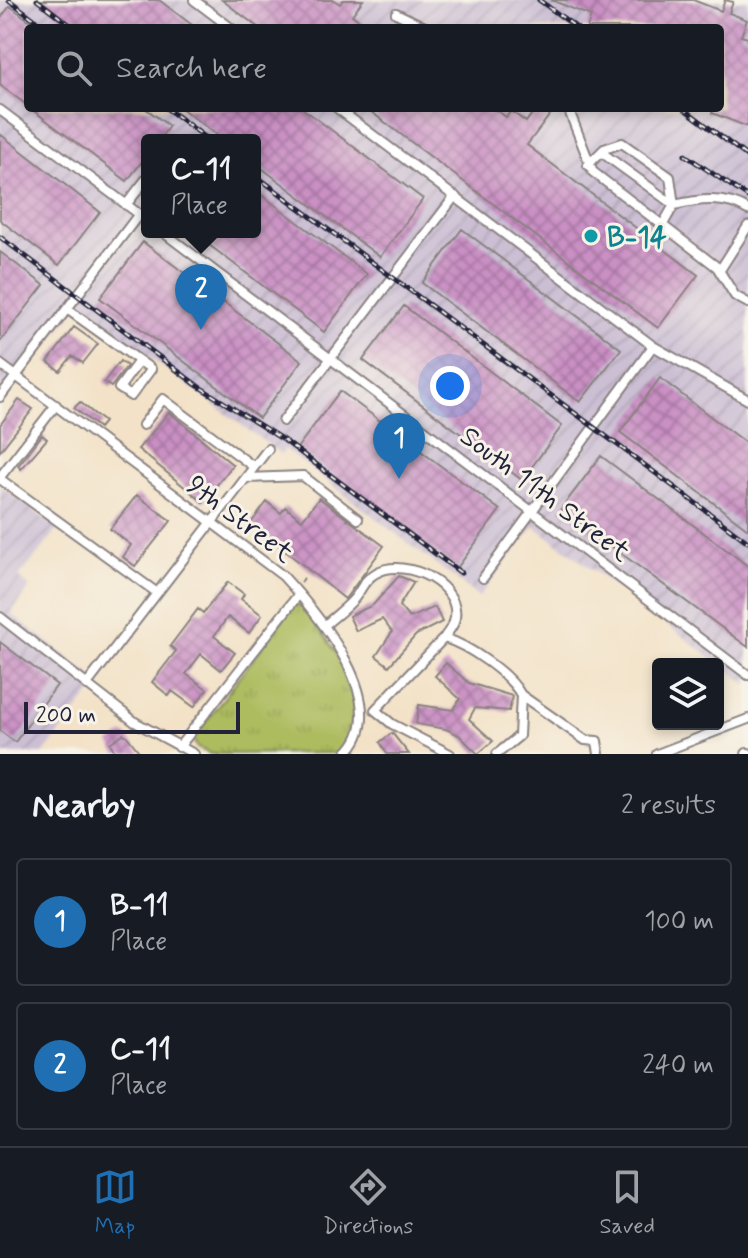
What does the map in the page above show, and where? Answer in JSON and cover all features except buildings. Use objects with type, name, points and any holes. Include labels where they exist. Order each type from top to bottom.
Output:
[{"type":"lane","points":[[194,0],[226,24]]},
{"type":"lane","points":[[396,13],[419,24]]},
{"type":"lane","points":[[0,110],[141,215]]},
{"type":"lane","points":[[342,112],[653,346],[748,400]]},
{"type":"lane","points":[[569,112],[588,165],[720,270],[735,296],[748,303]]},
{"type":"lane","points":[[588,165],[601,152],[622,143],[670,177],[674,205],[662,226]]},
{"type":"lane","points":[[601,152],[674,205],[712,199],[727,201],[748,210]]},
{"type":"lane","points":[[126,205],[141,186]]},
{"type":"lane","points":[[283,421],[455,196]]},
{"type":"lane","points":[[0,397],[67,309],[141,221]]},
{"type":"lane","points":[[720,270],[748,226]]},
{"type":"lane","name":"South 11th Street","points":[[171,238],[748,675]]},
{"type":"lane","points":[[67,309],[139,361]]},
{"type":"lane","points":[[483,578],[653,346]]},
{"type":"lane","name":"9th Street","points":[[0,364],[283,576],[299,594],[325,625],[351,669],[363,716],[353,747],[345,754]]},
{"type":"lane","points":[[143,425],[163,399],[254,467]]},
{"type":"lane","points":[[56,405],[0,478],[156,592]]},
{"type":"lane","points":[[88,683],[268,449]]},
{"type":"lane","points":[[246,478],[303,476],[358,519]]},
{"type":"lane","points":[[325,625],[355,599],[367,580],[377,572],[409,566],[433,580],[451,600],[454,623],[444,638],[375,710],[392,724],[450,754]]},
{"type":"lane","points":[[179,747],[299,594]]},
{"type":"lane","points":[[0,617],[135,722],[194,754]]},
{"type":"lane","points":[[444,638],[477,653],[516,685],[521,695],[585,740],[597,741],[599,754]]},
{"type":"lane","points":[[497,754],[519,736],[521,695]]},
{"type":"lane","points":[[657,754],[748,719]]},
{"type":"path","points":[[300,584],[306,574]]},
{"type":"shaded area","points":[[0,0],[748,0],[748,685],[724,667],[724,658],[712,658],[534,526],[479,597],[285,449],[281,454],[79,305],[0,406]]},
{"type":"shaded area","points":[[0,485],[58,529],[19,577],[30,587],[11,614],[100,682],[43,754],[0,754]]},
{"type":"green space","points":[[294,604],[300,605],[326,638],[347,674],[354,713],[350,733],[340,753],[211,754],[197,748],[193,739]]},
{"type":"railway","points":[[9,0],[41,24]]},
{"type":"railway","points":[[37,0],[69,24]]},
{"type":"railway","points":[[539,0],[572,24]]},
{"type":"railway","points":[[171,112],[201,134]]},
{"type":"railway","points":[[688,112],[748,157]]},
{"type":"railway","points":[[685,155],[748,197]]},
{"type":"railway","points":[[261,179],[748,542]]},
{"type":"railway","points":[[0,237],[198,386],[285,441],[461,573]]},
{"type":"place","name":"B-14","points":[[591,236]]},
{"type":"place","name":"C-11","points":[[201,330]]},
{"type":"place","name":"B-11","points":[[399,479]]}]
